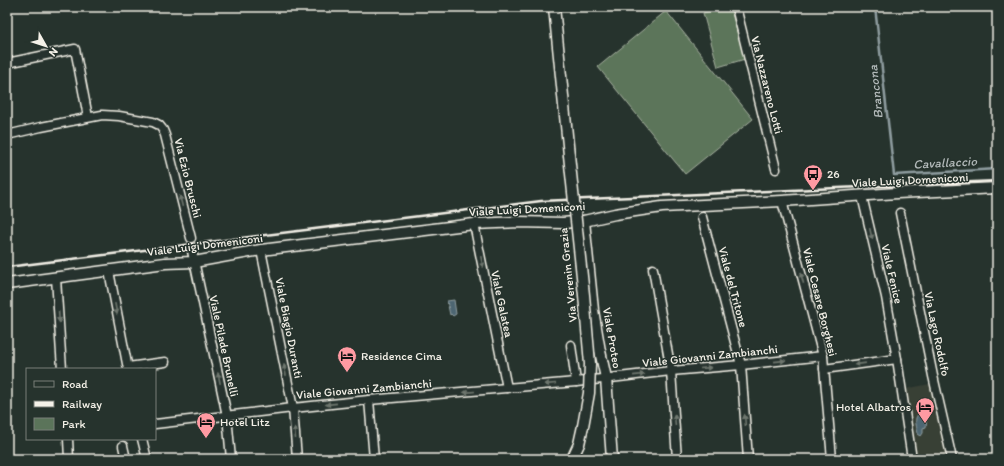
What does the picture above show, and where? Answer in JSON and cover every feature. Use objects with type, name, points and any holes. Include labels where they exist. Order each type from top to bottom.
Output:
[{"type":"street","name":"Via Verenin Grazia","points":[[554,7],[590,364],[589,393],[583,426],[579,444],[572,459]]},
{"type":"street","name":"Via Nazzareno Lotti","points":[[736,7],[776,169]]},
{"type":"street","points":[[7,64],[75,49],[88,117]]},
{"type":"street","name":"Via Ezio Bruschi","points":[[7,135],[102,115],[120,116],[153,122],[159,125],[165,135],[191,238]]},
{"type":"street","name":"Viale Luigi Domeniconi","points":[[7,284],[165,263],[194,262],[261,250],[474,224],[519,222],[563,223],[584,221],[615,214],[662,207],[997,188]]},
{"type":"street","name":"Viale Fenice","points":[[862,196],[886,297],[912,459]]},
{"type":"street","name":"Viale Cesare Borghesi","points":[[782,201],[823,356],[832,459]]},
{"type":"street","name":"Via Lago Rodolfo","points":[[900,214],[933,376],[952,459]]},
{"type":"street","name":"Viale del Tritone","points":[[702,217],[741,365],[748,459]]},
{"type":"street","name":"Viale Proteo","points":[[584,221],[593,310],[606,378],[612,459]]},
{"type":"street","name":"Viale Galatea","points":[[474,224],[507,388]]},
{"type":"street","name":"Viale Biagio Duranti","points":[[261,250],[293,408],[297,459]]},
{"type":"street","points":[[192,251],[194,262]]},
{"type":"street","name":"Viale Pilade Brunelli","points":[[194,262],[227,416],[231,459]]},
{"type":"street","points":[[653,269],[671,371],[677,459]]},
{"type":"street","points":[[109,271],[128,368],[164,362]]},
{"type":"street","points":[[56,278],[62,368]]},
{"type":"street","points":[[571,345],[576,382]]},
{"type":"street","name":"Viale Giovanni Zambianchi","points":[[156,424],[369,400],[576,382],[823,356]]},
{"type":"street","points":[[824,369],[897,359]]},
{"type":"street","points":[[369,400],[374,459]]},
{"type":"street","points":[[68,440],[69,459]]},
{"type":"street","points":[[142,440],[147,459]]},
{"type":"street","name":"Via Verenin Grazia","points":[[578,459],[580,451],[579,444]]},
{"type":"street","points":[[123,446],[126,459]]},
{"type":"shaded area","name":"Hotel Albatros","points":[[930,384],[947,459],[916,459],[905,389]]},
{"type":"green space","points":[[730,7],[745,59],[718,67],[703,13]]},
{"type":"green space","points":[[666,11],[753,119],[685,174],[598,67]]},
{"type":"water","points":[[454,300],[456,314],[453,316],[451,314],[450,315],[447,301]]},
{"type":"water","points":[[921,413],[925,417],[926,427],[923,428],[923,433],[921,436],[918,434],[916,419],[918,414]]},
{"type":"waterway","name":"Brancona","points":[[875,7],[894,175],[997,169]]},
{"type":"tunnel","points":[[191,238],[192,251]]},
{"type":"railway","points":[[7,267],[541,201],[997,181]]},
{"type":"place","name":"26","points":[[813,191]]},
{"type":"place","name":"Residence Cima","points":[[347,373]]},
{"type":"place","name":"Hotel Albatros","points":[[925,424]]},
{"type":"place","name":"Hotel Litz","points":[[206,439]]},
{"type":"water label","name":"Cavallaccio","points":[[945,162]]}]
